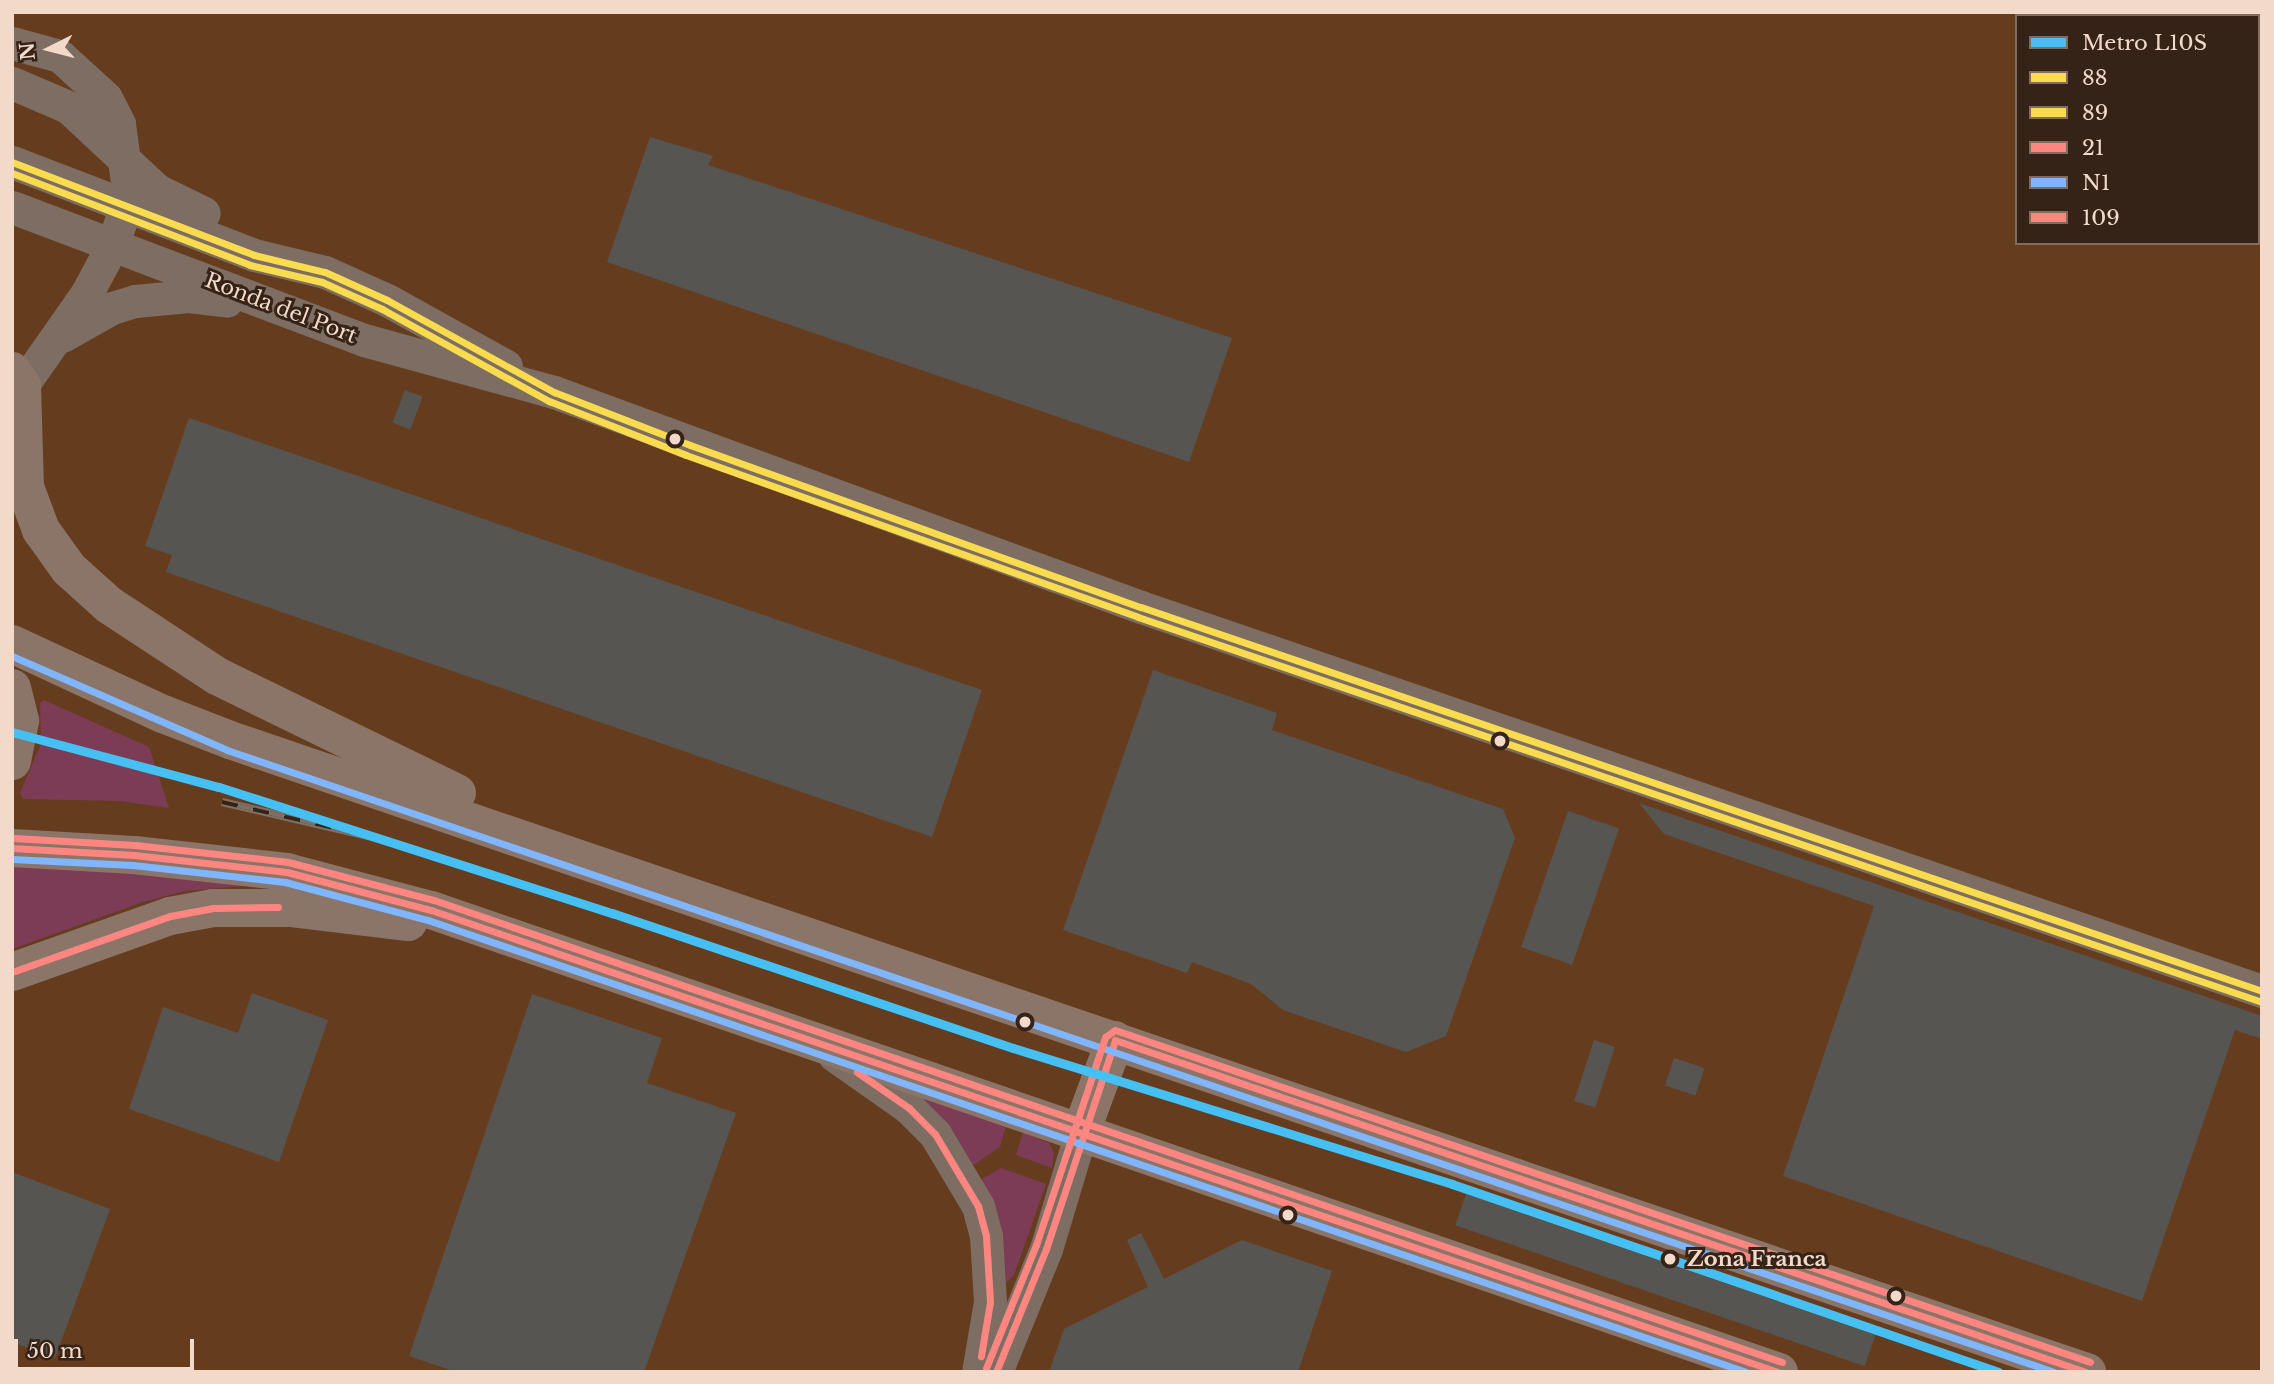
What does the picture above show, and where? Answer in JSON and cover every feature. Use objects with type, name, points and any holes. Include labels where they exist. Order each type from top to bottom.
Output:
[{"type":"main road","points":[[16,386],[21,463],[32,511],[69,569],[109,605],[217,676],[421,777],[683,892]]},
{"type":"main road","points":[[12,644],[163,714],[230,740],[2087,1372]]},
{"type":"main road","points":[[12,688],[20,721],[12,761]]},
{"type":"main road","points":[[12,848],[134,855],[288,872],[347,885],[517,938],[817,1044],[1779,1372]]},
{"type":"main road","points":[[12,972],[170,916],[249,905],[517,938]]},
{"type":"main road","points":[[1081,1132],[1115,1040]]},
{"type":"street","points":[[12,43],[60,57],[89,78],[119,124],[125,165],[126,205],[113,244],[54,341],[16,386]]},
{"type":"street","points":[[12,83],[68,107],[125,165],[177,203],[325,272]]},
{"type":"street","name":"Ronda del Port","points":[[12,162],[254,255],[325,272],[387,300],[554,392]]},
{"type":"street","name":"Ronda del Port","points":[[12,207],[363,340],[554,392],[690,445],[1142,607],[2262,991]]},
{"type":"street","points":[[54,341],[112,308],[159,297],[189,296],[278,307]]},
{"type":"street","points":[[817,1044],[909,1108],[935,1134],[966,1181],[986,1236],[990,1302],[978,1372]]},
{"type":"street","points":[[996,1372],[1046,1249],[1081,1132]]},
{"type":"shaded area","points":[[12,12],[2262,12],[2262,1372],[12,1372]]},
{"type":"shaded area","points":[[44,700],[149,747],[169,808],[120,801],[23,799],[20,793],[41,744],[40,703]]},
{"type":"shaded area","points":[[12,864],[267,884],[185,891],[143,902],[12,949]]},
{"type":"shaded area","points":[[920,1097],[1006,1126],[1000,1147],[972,1166]]},
{"type":"shaded area","points":[[1023,1132],[1049,1143],[1054,1153],[1052,1168],[1016,1155]]},
{"type":"shaded area","points":[[1001,1168],[1046,1184],[1014,1275],[1006,1283],[978,1181]]},
{"type":"building","points":[[650,137],[713,156],[708,165],[1232,338],[1189,462],[607,262]]},
{"type":"building","points":[[405,390],[423,397],[410,429],[392,423]]},
{"type":"building","points":[[189,418],[982,690],[932,837],[166,572],[172,555],[145,546]]},
{"type":"building","points":[[1153,670],[1277,713],[1272,730],[1503,809],[1515,838],[1446,1036],[1406,1052],[1283,1010],[1251,984],[1192,962],[1187,973],[1063,930]]},
{"type":"building","points":[[1639,803],[2262,1016],[2262,1039],[2235,1030],[2142,1301],[1783,1176],[1874,906],[1664,834]]},
{"type":"building","points":[[1568,811],[1619,829],[1572,965],[1521,947]]},
{"type":"building","points":[[252,993],[328,1020],[279,1162],[129,1109],[163,1007],[238,1033]]},
{"type":"building","points":[[532,994],[662,1038],[647,1083],[736,1113],[644,1372],[456,1372],[409,1356]]},
{"type":"building","points":[[1594,1040],[1615,1047],[1595,1108],[1574,1101]]},
{"type":"building","points":[[1674,1058],[1704,1068],[1695,1095],[1665,1086]]},
{"type":"building","points":[[12,1172],[110,1209],[55,1358],[12,1342]]},
{"type":"building","points":[[1466,1194],[1875,1335],[1865,1366],[1455,1225]]},
{"type":"building","points":[[1141,1233],[1164,1279],[1242,1240],[1332,1271],[1298,1372],[1049,1372],[1064,1329],[1148,1287],[1127,1240]]},
{"type":"railway","points":[[222,802],[377,838]]},
{"type":"metro line","name":"L10S","points":[[12,732],[219,787],[612,913],[1013,1048],[1452,1184],[1999,1372]]},
{"type":"transit line","name":"88","points":[[12,162],[254,255],[325,272],[387,300],[554,392],[690,445],[1141,607],[2262,991]]},
{"type":"transit line","name":"89","points":[[12,173],[250,265],[322,282],[382,309],[549,401],[686,455],[1138,617],[2259,1001]]},
{"type":"transit line","name":"N1","points":[[12,656],[227,750],[2054,1372]]},
{"type":"transit line","name":"109","points":[[13,838],[135,845],[288,862],[434,900],[1782,1362]]},
{"type":"transit line","name":"21","points":[[12,848],[134,855],[287,872],[431,910],[1778,1372]]},
{"type":"transit line","name":"N1","points":[[12,859],[133,865],[285,882],[428,920],[1746,1372]]},
{"type":"transit line","name":"21","points":[[12,972],[170,916],[213,908],[278,907]]},
{"type":"transit line","name":"109","points":[[986,1368],[1036,1245],[1105,1037],[1115,1030],[2090,1362]]},
{"type":"transit line","name":"21","points":[[996,1372],[1046,1249],[1115,1040],[2086,1372]]},
{"type":"transit line","name":"21","points":[[857,1072],[909,1108],[935,1134],[978,1206],[986,1236],[990,1302],[981,1356]]},
{"type":"place","name":"Zona Franca","points":[[1670,1259]]}]
